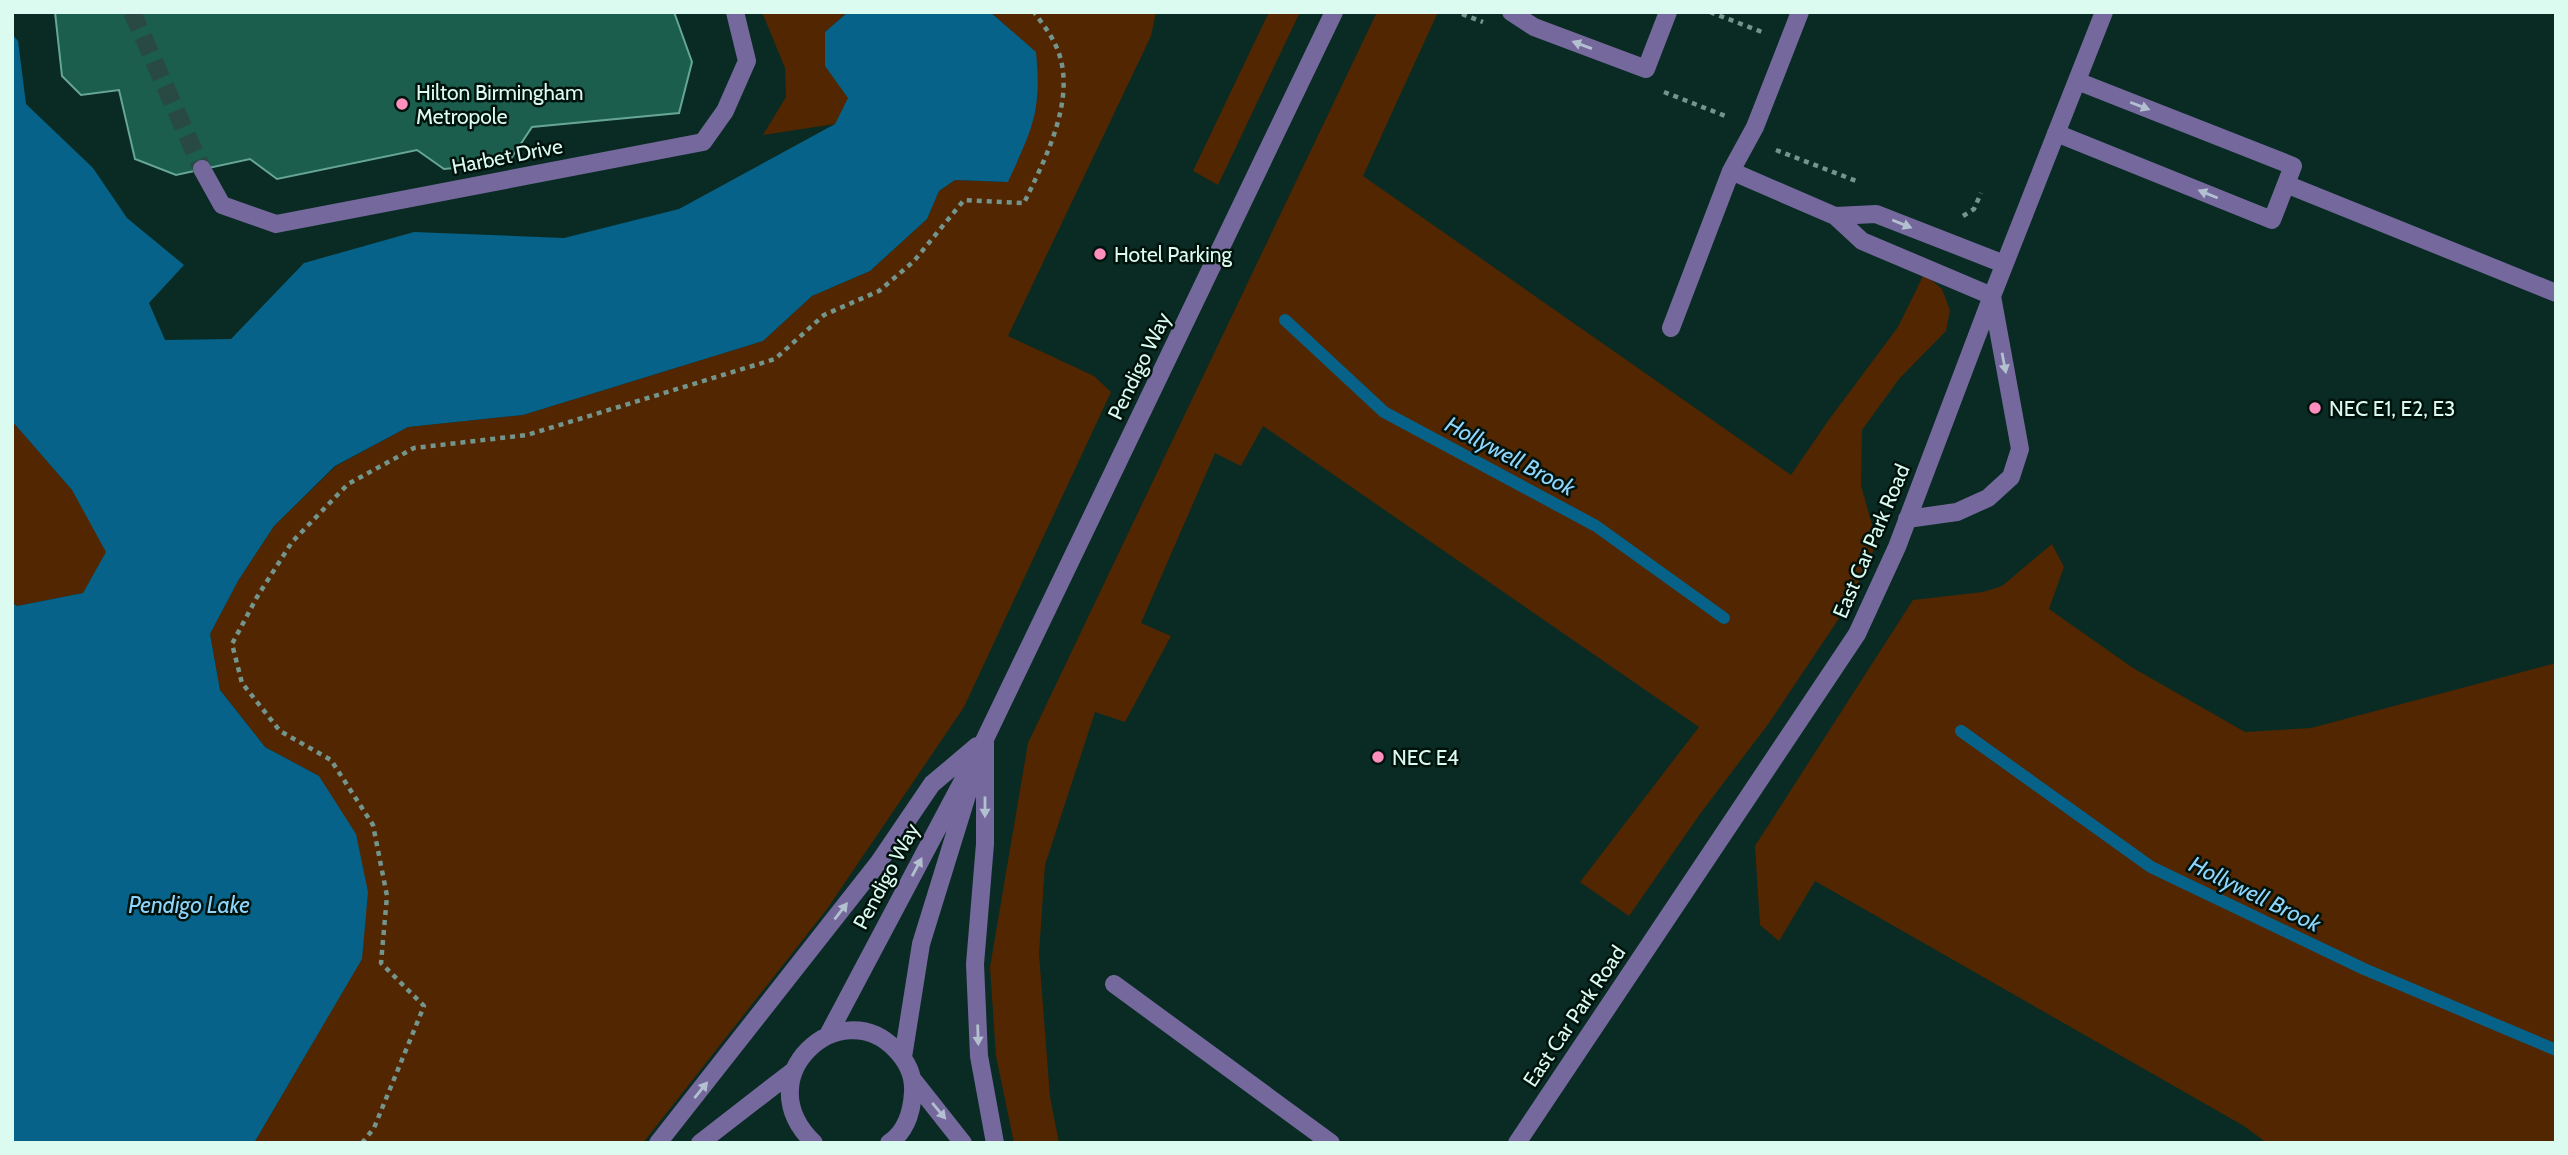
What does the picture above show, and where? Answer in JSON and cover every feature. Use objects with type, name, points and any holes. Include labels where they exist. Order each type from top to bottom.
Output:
[{"type":"street","name":"Harbet Drive","points":[[202,169],[222,205],[276,224],[703,142],[725,111],[747,61],[735,12]]},
{"type":"street","name":"Pendigo Way","points":[[828,1035],[985,739],[1334,12]]},
{"type":"street","points":[[1511,12],[1534,27],[1646,69],[1668,12]]},
{"type":"street","points":[[1671,328],[1731,171],[1755,127],[1800,12]]},
{"type":"street","name":"East Car Park Road","points":[[1517,1143],[1857,634],[1881,586],[2104,12]]},
{"type":"street","points":[[2056,133],[2272,220],[2293,166],[2077,81]]},
{"type":"street","points":[[1731,171],[1835,216],[1863,241],[1992,296],[2020,449],[2011,477],[1988,498],[1957,512],[1907,519]]},
{"type":"street","points":[[2286,184],[2556,293]]},
{"type":"street","points":[[1835,216],[1876,214],[2004,264]]},
{"type":"street","name":"Pendigo Way","points":[[903,1057],[921,944],[985,739]]},
{"type":"street","points":[[658,1143],[879,862],[932,784],[985,739]]},
{"type":"street","points":[[985,739],[985,844],[975,964],[979,1056],[995,1143]]},
{"type":"street","points":[[1114,984],[1331,1143]]},
{"type":"street","points":[[814,1143],[802,1131],[792,1113],[789,1092],[793,1072],[806,1050],[828,1035],[848,1030],[870,1033],[889,1042],[903,1057],[914,1081],[963,1143]]},
{"type":"street","points":[[700,1143],[737,1111],[793,1072]]},
{"type":"street","points":[[889,1143],[912,1114],[914,1081]]},
{"type":"path","points":[[362,1143],[374,1128],[425,1006],[381,963],[387,896],[373,825],[331,760],[280,731],[242,683],[232,644],[257,597],[292,542],[348,484],[414,449],[527,435],[775,359],[824,315],[879,291],[914,261],[964,200],[1024,203],[1057,132],[1062,78],[1056,45],[1034,12]]},
{"type":"path","points":[[1710,12],[1764,33]]},
{"type":"path","points":[[1730,20],[1733,12]]},
{"type":"shaded area","points":[[762,12],[848,12],[825,32],[825,66],[849,98],[835,124],[763,135],[786,97],[785,68]]},
{"type":"shaded area","points":[[990,12],[1156,12],[1151,36],[1008,336],[1094,376],[1111,392],[964,707],[827,909],[643,1143],[254,1143],[315,1039],[319,776],[265,747],[220,690],[210,634],[238,581],[274,526],[336,466],[408,427],[523,415],[763,341],[812,296],[870,271],[927,219],[939,191],[955,180],[1008,182],[1012,31]]},
{"type":"shaded area","points":[[1269,12],[1300,12],[1218,185],[1193,171]]},
{"type":"shaded area","points":[[1377,12],[1438,12],[1363,176],[1791,475],[1898,327],[1924,274],[1942,289],[1950,310],[1946,331],[1899,379],[1862,430],[1861,485],[1877,543],[1848,605],[1769,723],[1700,814],[1629,916],[1580,882],[1699,727],[1263,426],[1241,466],[1215,453],[1141,623],[1171,636],[1125,722],[1095,712],[1045,865],[1039,954],[1050,1097],[1059,1143],[1014,1143],[996,1056],[990,967],[1028,743]]},
{"type":"shaded area","points":[[12,421],[72,490],[107,552],[83,593],[17,606],[12,603]]},
{"type":"shaded area","points":[[2052,544],[2064,567],[2049,609],[2133,668],[2245,732],[2311,728],[2556,663],[2556,1143],[2267,1143],[2244,1126],[1815,881],[1779,941],[1760,925],[1755,846],[1913,600],[1983,592],[2002,586]]},
{"type":"water","name":"Pendigo Lake","points":[[848,12],[990,12],[1036,52],[1038,90],[1033,120],[1008,182],[955,180],[939,191],[927,219],[870,271],[812,296],[763,341],[523,415],[408,427],[335,466],[274,526],[238,581],[210,634],[220,690],[265,747],[319,776],[356,834],[368,892],[362,959],[254,1143],[12,1143],[12,603],[17,606],[83,593],[106,552],[72,490],[12,421],[12,34],[18,41],[26,104],[93,168],[127,218],[184,265],[149,303],[165,340],[231,339],[304,263],[414,232],[564,238],[679,209],[835,124],[848,98],[825,66],[825,32]]},
{"type":"building","name":"Hilton Birmingham Metropole","points":[[55,12],[674,12],[692,62],[679,113],[532,127],[508,163],[444,169],[417,150],[277,179],[250,159],[176,175],[135,159],[119,90],[81,95],[62,76]]},
{"type":"waterway","name":"Hollywell Brook","points":[[1285,320],[1384,412],[1596,526],[1724,618]]},
{"type":"waterway","name":"Hollywell Brook","points":[[1961,731],[2151,867],[2364,969],[2556,1050]]},
{"type":"tunnel","points":[[132,12],[202,169]]},
{"type":"place","name":"Hilton Birmingham Metropole","points":[[402,104]]},
{"type":"place","name":"Hotel Parking","points":[[1100,254]]},
{"type":"place","name":"NEC E1, E2, E3","points":[[2315,408]]},
{"type":"place","name":"NEC E4","points":[[1378,757]]}]
